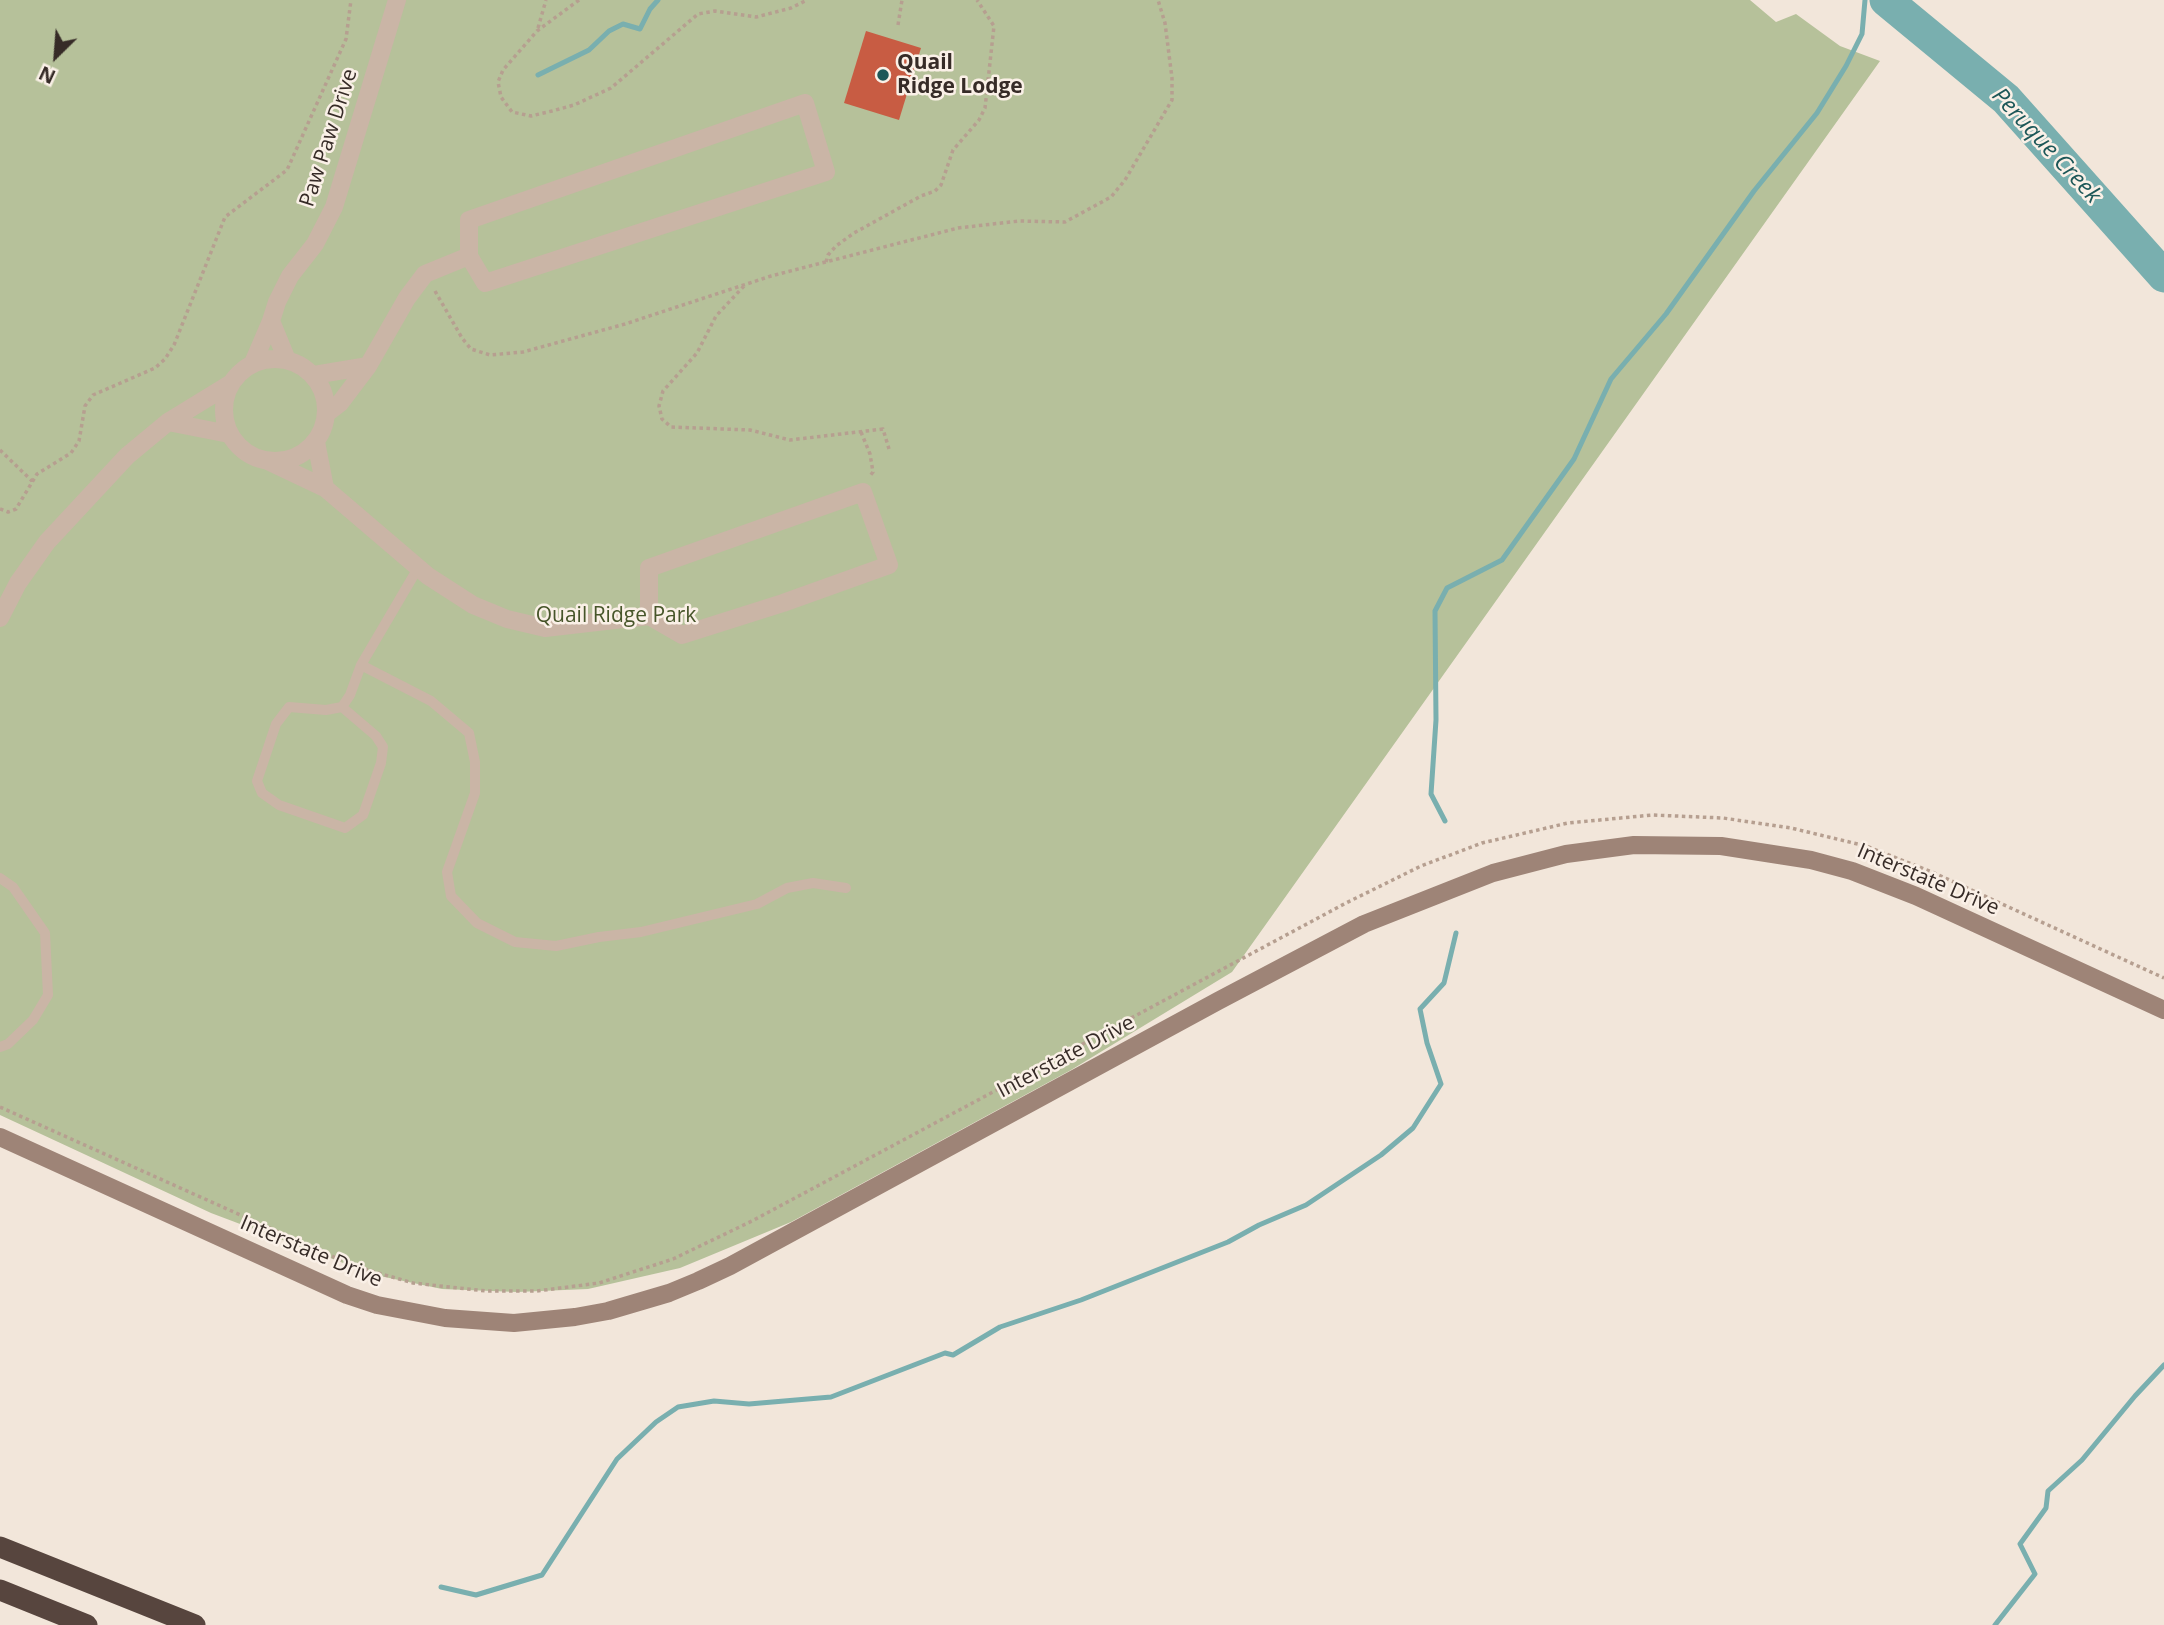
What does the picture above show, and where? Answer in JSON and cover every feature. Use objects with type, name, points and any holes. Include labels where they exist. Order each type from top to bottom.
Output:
[{"type":"highway","points":[[0,1541],[33,1560]]},
{"type":"highway","points":[[0,1547],[195,1625]]},
{"type":"highway","points":[[0,1590],[87,1625]]},
{"type":"main road","name":"Interstate Drive","points":[[0,1137],[347,1295],[377,1305],[434,1317],[514,1322],[575,1317],[608,1311],[669,1293],[698,1281],[1364,924],[1493,873],[1566,854],[1634,845],[1721,846],[1811,860],[1853,871],[1916,896],[2164,1010]]},
{"type":"street","name":"Paw Paw Drive","points":[[253,363],[276,302],[290,276],[315,244],[334,207],[397,0]]},
{"type":"street","points":[[805,103],[826,172],[485,283],[469,256],[469,219],[805,103]]},
{"type":"street","points":[[327,413],[340,403],[368,366],[407,298],[425,274],[469,256]]},
{"type":"street","points":[[271,321],[288,360]]},
{"type":"street","points":[[0,618],[18,583],[47,542],[127,456],[168,422],[230,384],[240,372],[253,363],[270,358],[288,360],[314,375],[325,397],[327,413],[324,428],[316,442],[303,454],[286,460],[268,461]]},
{"type":"street","points":[[314,375],[368,366]]},
{"type":"street","points":[[230,384],[224,401],[229,434],[239,447],[325,488],[418,568],[473,605],[507,619],[545,628],[649,616],[682,635],[889,565],[863,492],[649,568],[649,616]]},
{"type":"street","points":[[168,422],[229,434]]},
{"type":"street","points":[[316,442],[325,488]]},
{"type":"lane","points":[[342,707],[376,736],[383,747],[381,763],[363,815],[345,828],[279,805],[262,793],[257,781],[276,724],[289,707],[326,710],[342,707],[350,695],[361,665],[418,568]]},
{"type":"lane","points":[[361,665],[431,701],[469,733],[475,762],[475,793],[447,872],[451,896],[477,923],[515,942],[556,946],[641,932],[757,904],[787,888],[813,883],[846,888]]},
{"type":"lane","points":[[0,878],[13,887],[45,933],[48,995],[33,1020],[8,1044],[0,1047]]},
{"type":"path","points":[[0,509],[8,512],[16,509],[37,474],[71,453],[79,441],[85,406],[93,395],[155,368],[165,359],[174,345],[225,218],[287,170],[346,39],[351,0]]},
{"type":"path","points":[[537,30],[546,0]]},
{"type":"path","points":[[579,0],[537,30],[508,64],[498,82],[506,106],[520,115],[531,116],[574,105],[611,88],[698,14],[715,11],[756,16],[791,8],[807,0]]},
{"type":"path","points":[[898,25],[902,0]]},
{"type":"path","points":[[826,262],[836,246],[854,233],[935,191],[941,185],[953,150],[979,120],[985,108],[994,26],[977,0]]},
{"type":"path","points":[[425,274],[462,338],[471,349],[490,355],[523,352],[625,324],[745,285],[958,228],[1019,221],[1065,222],[1111,197],[1125,180],[1172,100],[1165,23],[1158,0]]},
{"type":"path","points":[[745,285],[716,316],[697,353],[663,391],[659,406],[662,419],[671,427],[750,430],[790,440],[883,429],[889,449]]},
{"type":"path","points":[[861,432],[870,454],[873,472],[863,492]]},
{"type":"path","points":[[0,450],[32,481]]},
{"type":"path","points":[[0,1107],[354,1266],[413,1283],[486,1291],[537,1291],[599,1283],[673,1259],[752,1221],[1346,903],[1421,866],[1482,843],[1568,823],[1652,815],[1723,818],[1791,828],[1866,846],[1933,872],[2164,978]]},
{"type":"green space","name":"Quail Ridge Park","points":[[0,0],[1750,0],[1776,22],[1796,14],[1840,46],[1880,61],[1232,972],[1071,1070],[791,1222],[680,1268],[588,1289],[517,1292],[442,1289],[375,1275],[211,1213],[0,1115]]},
{"type":"building","name":"Quail Ridge Lodge","points":[[866,31],[921,48],[899,120],[844,103]]},
{"type":"waterway","points":[[538,75],[589,50],[609,31],[623,24],[640,29],[658,0]]},
{"type":"waterway","points":[[1445,821],[1431,794],[1436,720],[1435,611],[1447,588],[1502,560],[1574,459],[1611,379],[1666,314],[1754,191],[1817,113],[1862,34],[1865,0]]},
{"type":"waterway","name":"Peruque Creek","points":[[1886,0],[2006,99],[2164,276]]},
{"type":"waterway","points":[[441,1587],[476,1595],[542,1575],[617,1459],[656,1422],[678,1407],[714,1401],[749,1404],[831,1397],[945,1353],[953,1355],[1000,1327],[1081,1300],[1228,1242],[1306,1205],[1381,1155],[1413,1128],[1441,1084],[1427,1043],[1420,1009],[1444,983],[1456,933]]},
{"type":"waterway","points":[[1995,1625],[2035,1574],[2020,1544],[2046,1508],[2048,1491],[2082,1460],[2164,1365]]},
{"type":"place","name":"Quail Ridge Lodge","points":[[883,75]]}]
